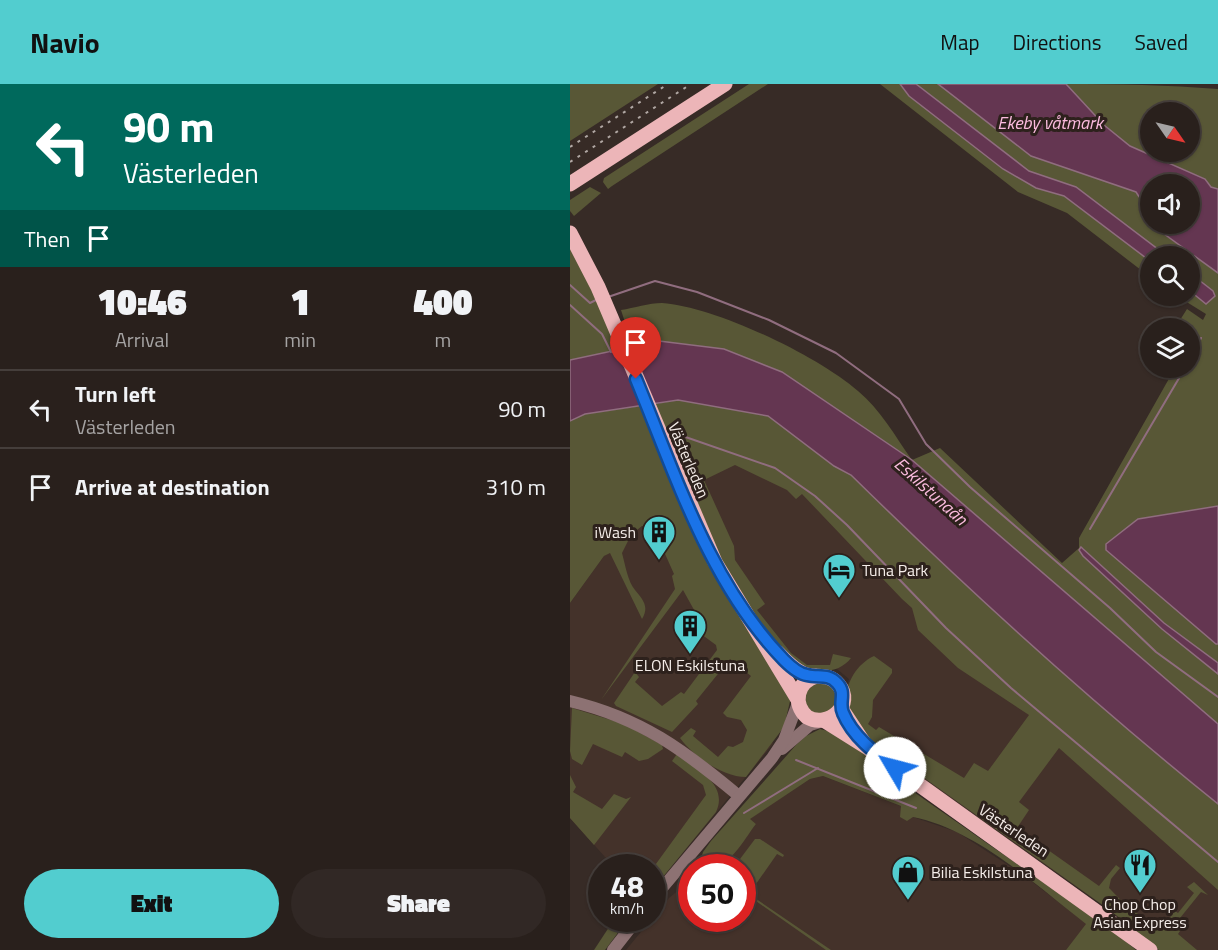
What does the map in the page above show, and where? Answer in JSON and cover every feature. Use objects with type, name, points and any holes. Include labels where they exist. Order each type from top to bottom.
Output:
[{"type":"main road","points":[[570,184],[726,84]]},
{"type":"main road","name":"Västerleden","points":[[570,232],[598,287],[715,562],[798,701]]},
{"type":"main road","name":"Västerleden","points":[[756,629],[798,671],[816,676]]},
{"type":"main road","points":[[816,676],[830,677],[839,685],[843,696],[841,708],[833,718],[822,721],[807,717],[798,701],[802,685],[816,676]]},
{"type":"main road","name":"Västerleden","points":[[841,708],[868,748]]},
{"type":"main road","name":"Västerleden","points":[[822,721],[868,748],[1145,948]]},
{"type":"street","points":[[570,701],[608,711],[651,730],[691,756],[739,796]]},
{"type":"street","points":[[666,883],[772,758],[784,740],[798,701]]},
{"type":"street","points":[[772,758],[810,725],[822,721]]},
{"type":"street","points":[[613,950],[627,932]]},
{"type":"shaded area","points":[[570,84],[658,84],[570,141]]},
{"type":"shaded area","points":[[749,84],[768,84],[608,189],[603,182],[604,178]]},
{"type":"shaded area","points":[[880,84],[900,84],[909,96],[1036,188],[1064,196],[1140,253],[1140,269],[1067,213],[1018,192]]},
{"type":"shaded area","points":[[916,84],[938,84],[1031,156],[1136,192],[1140,198],[1140,234],[1163,234],[1180,246],[1154,246],[1076,187],[1029,171]]},
{"type":"shaded area","points":[[1066,84],[1218,89],[1218,189],[1211,187],[1200,177],[1200,174],[1194,174],[1166,162],[1200,162],[1200,102],[1140,102],[1140,150],[1130,146],[1104,125]]},
{"type":"shaded area","points":[[590,187],[601,193],[574,216],[570,211],[570,200]]},
{"type":"shaded area","points":[[570,245],[585,274],[618,350],[570,360]]},
{"type":"shaded area","points":[[1200,260],[1218,273],[1218,506],[1138,519],[1218,644],[1218,663],[1164,623],[1083,548],[1079,550],[1162,629],[1218,674],[1218,724],[912,460],[940,448],[1062,563],[1079,548],[1079,538],[1169,378],[1200,378],[1200,318],[1181,318],[1187,309],[1203,320],[1206,314],[1193,306],[1200,306],[1200,299],[1206,304],[1213,291],[1200,281]]},
{"type":"shaded area","points":[[657,303],[684,306],[737,323],[792,348],[840,377],[866,398],[887,423],[912,460],[782,372],[724,349],[659,341],[633,347],[621,310]]},
{"type":"shaded area","points":[[678,400],[768,416],[834,466],[851,475],[1030,644],[1218,804],[1218,890],[1059,748],[1019,802],[1029,810],[1017,828],[1099,886],[1116,865],[1120,868],[1111,879],[1109,888],[1142,917],[1167,921],[1175,911],[1178,913],[1194,893],[1187,887],[1194,882],[1208,895],[1201,892],[1176,923],[1182,928],[1178,934],[1197,950],[1159,950],[1111,911],[861,733],[847,713],[846,696],[855,672],[874,656],[892,669],[892,673],[873,700],[872,717],[868,724],[876,730],[879,727],[964,778],[974,763],[988,771],[1029,715],[958,668],[918,630],[912,608],[802,494],[796,499],[787,490],[735,465],[704,480],[734,546],[735,560],[765,604],[757,610],[791,653],[807,665],[797,661],[770,637],[745,601],[700,513],[655,404]]},
{"type":"shaded area","points":[[641,406],[683,512],[700,546],[791,697],[784,727],[746,777],[728,774],[710,765],[680,738],[691,728],[696,731],[693,736],[718,757],[728,746],[733,747],[743,742],[747,730],[741,720],[727,717],[723,713],[751,676],[730,659],[696,701],[698,704],[672,732],[614,703],[635,672],[639,677],[635,682],[662,706],[681,692],[684,694],[717,650],[716,645],[701,634],[696,635],[687,645],[684,619],[698,617],[683,590],[601,700],[675,589],[672,576],[674,574],[653,527],[642,526],[631,535],[622,553],[630,582],[645,606],[642,619],[610,553],[604,556],[570,603],[570,421],[585,414]]},
{"type":"shaded area","points":[[721,451],[802,490],[997,686],[1218,884],[1218,950],[1159,950],[1111,911],[880,749],[847,686],[849,679],[837,669],[811,670],[772,638],[738,588],[693,470]]},
{"type":"shaded area","points":[[683,512],[743,621],[773,744],[682,854],[678,854],[678,859],[666,873],[666,854],[602,854],[570,818],[570,603],[604,556],[647,522]]},
{"type":"shaded area","points":[[833,654],[851,658],[842,666],[827,671],[807,665],[830,665]]},
{"type":"shaded area","points":[[821,683],[832,688],[837,699],[832,710],[821,715],[810,710],[805,699],[810,688]]},
{"type":"shaded area","points":[[572,708],[624,724],[662,745],[663,749],[648,759],[639,761],[625,752],[622,757],[593,744],[582,765],[572,759],[570,751]]},
{"type":"shaded area","points":[[820,729],[842,737],[900,782],[1114,932],[1136,950],[1066,950],[1086,924],[1004,861],[959,833],[936,823],[913,817],[907,821],[900,817],[901,806],[823,776],[810,779],[750,819],[756,824],[734,854],[702,854],[711,841],[806,736]]},
{"type":"shaded area","points":[[677,754],[708,778],[718,793],[719,802],[716,812],[682,854],[678,854],[678,858],[666,873],[666,854],[663,854],[706,795],[703,785],[672,761]]},
{"type":"shaded area","points":[[570,775],[576,787],[573,792],[602,809],[614,794],[626,799],[631,797],[594,845],[570,818]]},
{"type":"shaded area","points":[[823,776],[901,806],[913,817],[957,832],[1022,874],[1087,924],[1066,950],[626,950],[641,932],[666,932],[666,902],[678,891],[678,932],[756,932],[756,854],[732,854],[756,824],[749,819],[810,779]]},
{"type":"shaded area","points":[[755,839],[760,839],[784,855],[783,857],[777,854],[756,884],[756,854],[744,854]]},
{"type":"shaded area","points":[[756,899],[831,950],[826,950],[756,901]]},
{"type":"shaded area","points":[[606,932],[618,932],[605,950],[594,950]]},
{"type":"water","name":"Ekeby våtmark","points":[[900,84],[916,84],[1029,171],[1076,187],[1154,246],[1140,246],[1140,253],[1064,196],[1036,188],[1003,169],[909,96]]},
{"type":"water","name":"Ekeby våtmark","points":[[938,84],[1066,84],[1104,125],[1130,146],[1140,150],[1140,162],[1166,162],[1194,174],[1140,174],[1140,198],[1136,192],[1031,156]]},
{"type":"water","name":"Ekeby våtmark","points":[[1200,177],[1211,187],[1218,189],[1218,273],[1200,260],[1200,246],[1181,246],[1164,234],[1200,234]]},
{"type":"water","points":[[1200,281],[1213,291],[1215,296],[1206,304],[1200,299]]},
{"type":"water","name":"Eskilstunaån","points":[[659,341],[724,349],[782,372],[912,460],[1218,724],[1218,804],[1030,644],[851,475],[834,466],[768,416],[678,400],[585,414],[570,421],[570,360]]},
{"type":"water","points":[[1218,506],[1218,644],[1216,644],[1106,550],[1106,544],[1138,519]]},
{"type":"water","points":[[1081,547],[1164,623],[1218,663],[1218,674],[1162,629],[1083,556],[1079,550]]},
{"type":"waterway","points":[[608,297],[655,281],[697,292],[769,320],[836,353],[899,399],[926,444],[970,487],[1110,608],[1156,652],[1218,697]]},
{"type":"waterway","points":[[570,285],[590,303],[596,300]]},
{"type":"waterway","points":[[570,305],[602,334],[611,352]]},
{"type":"waterway","points":[[1090,529],[1179,378]]},
{"type":"waterway","points":[[674,433],[775,468],[815,496],[847,525],[946,628],[1011,688],[1218,862]]},
{"type":"waterway","points":[[796,760],[916,808]]},
{"type":"waterway","points":[[744,813],[818,768]]},
{"type":"railway","points":[[570,147],[668,84]]},
{"type":"railway","points":[[570,162],[691,84]]},
{"type":"place","name":"iWash","points":[[659,561]]},
{"type":"place","name":"Tuna Park","points":[[839,599]]},
{"type":"place","name":"ELON Eskilstuna","points":[[690,655]]},
{"type":"place","name":"Chop Chop Asian Express","points":[[1140,894]]},
{"type":"place","name":"Bilia Eskilstuna","points":[[908,901]]},
{"type":"route","points":[[636,379],[703,538],[730,591],[756,629],[785,661],[806,675],[825,676],[833,679],[839,685],[843,700],[841,708],[852,728],[868,748],[895,768]]}]
